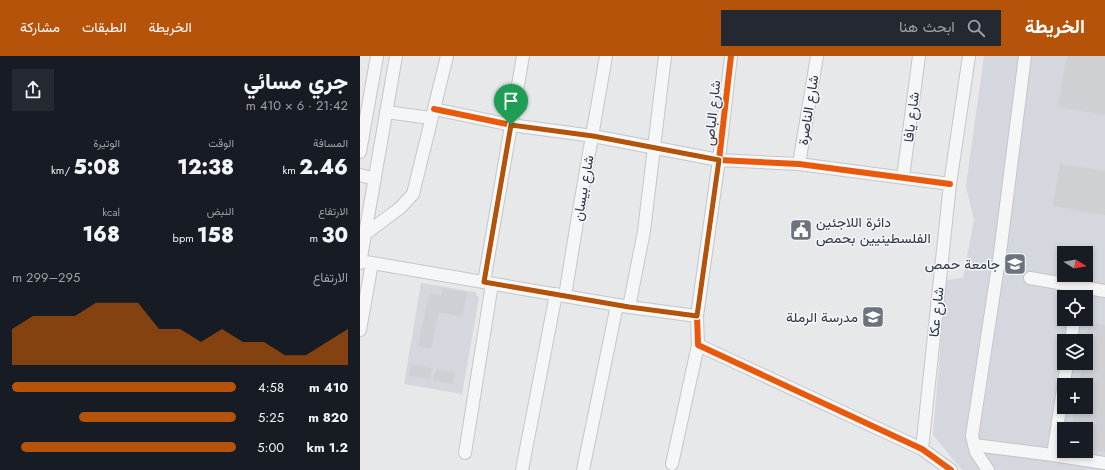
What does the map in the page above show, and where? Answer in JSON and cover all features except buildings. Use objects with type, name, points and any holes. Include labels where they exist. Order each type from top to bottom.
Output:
[{"type":"street","points":[[360,152],[378,56]]},
{"type":"street","points":[[360,330],[365,234],[396,56]]},
{"type":"street","points":[[365,234],[400,208],[413,194],[447,56]]},
{"type":"street","points":[[465,453],[511,125],[523,56]]},
{"type":"street","name":"شارع بيسان","points":[[522,470],[577,222],[606,56]]},
{"type":"street","points":[[583,470],[623,306],[644,231],[666,56]]},
{"type":"street","name":"شارع الباص","points":[[672,464],[698,345],[697,316],[719,160],[731,56]]},
{"type":"street","name":"شارع الناصرة","points":[[800,164],[817,56]]},
{"type":"street","name":"شارع يافا","points":[[903,178],[919,56]]},
{"type":"street","name":"شارع عكا","points":[[922,449],[950,184],[969,56]]},
{"type":"street","points":[[988,470],[976,452],[972,436],[1000,253],[1025,56]]},
{"type":"street","points":[[386,112],[433,114],[593,136],[719,160],[800,164],[950,184]]},
{"type":"street","points":[[360,175],[375,179]]},
{"type":"street","points":[[364,262],[623,306],[697,316]]},
{"type":"street","points":[[1030,278],[1072,290]]},
{"type":"street","points":[[1093,291],[1105,291]]},
{"type":"street","points":[[698,345],[922,449],[950,470]]},
{"type":"street","points":[[1053,455],[1066,370]]},
{"type":"street","points":[[974,445],[1053,455],[1105,464]]},
{"type":"shaded area","name":"جامعة حمص","points":[[984,56],[1105,56],[1105,470],[962,470],[933,435],[946,280],[963,278],[974,220],[966,186]]},
{"type":"shaded area","points":[[421,283],[475,292],[479,298],[462,394],[404,384]]},
{"type":"cycle path","points":[[731,56],[719,160],[697,316],[698,345],[922,449],[951,470]]},
{"type":"cycle path","points":[[434,109],[511,125],[593,136],[719,160],[799,164],[950,184]]},
{"type":"place","name":"دائرة اللاجئين الفلسطينيين بحمص","points":[[801,230]]},
{"type":"place","name":"جامعة حمص","points":[[1015,264]]},
{"type":"place","name":"مدرسة الرملة","points":[[873,317]]},
{"type":"route","points":[[511,125],[593,136],[719,160],[697,316],[629,307],[484,282],[511,125]]}]
